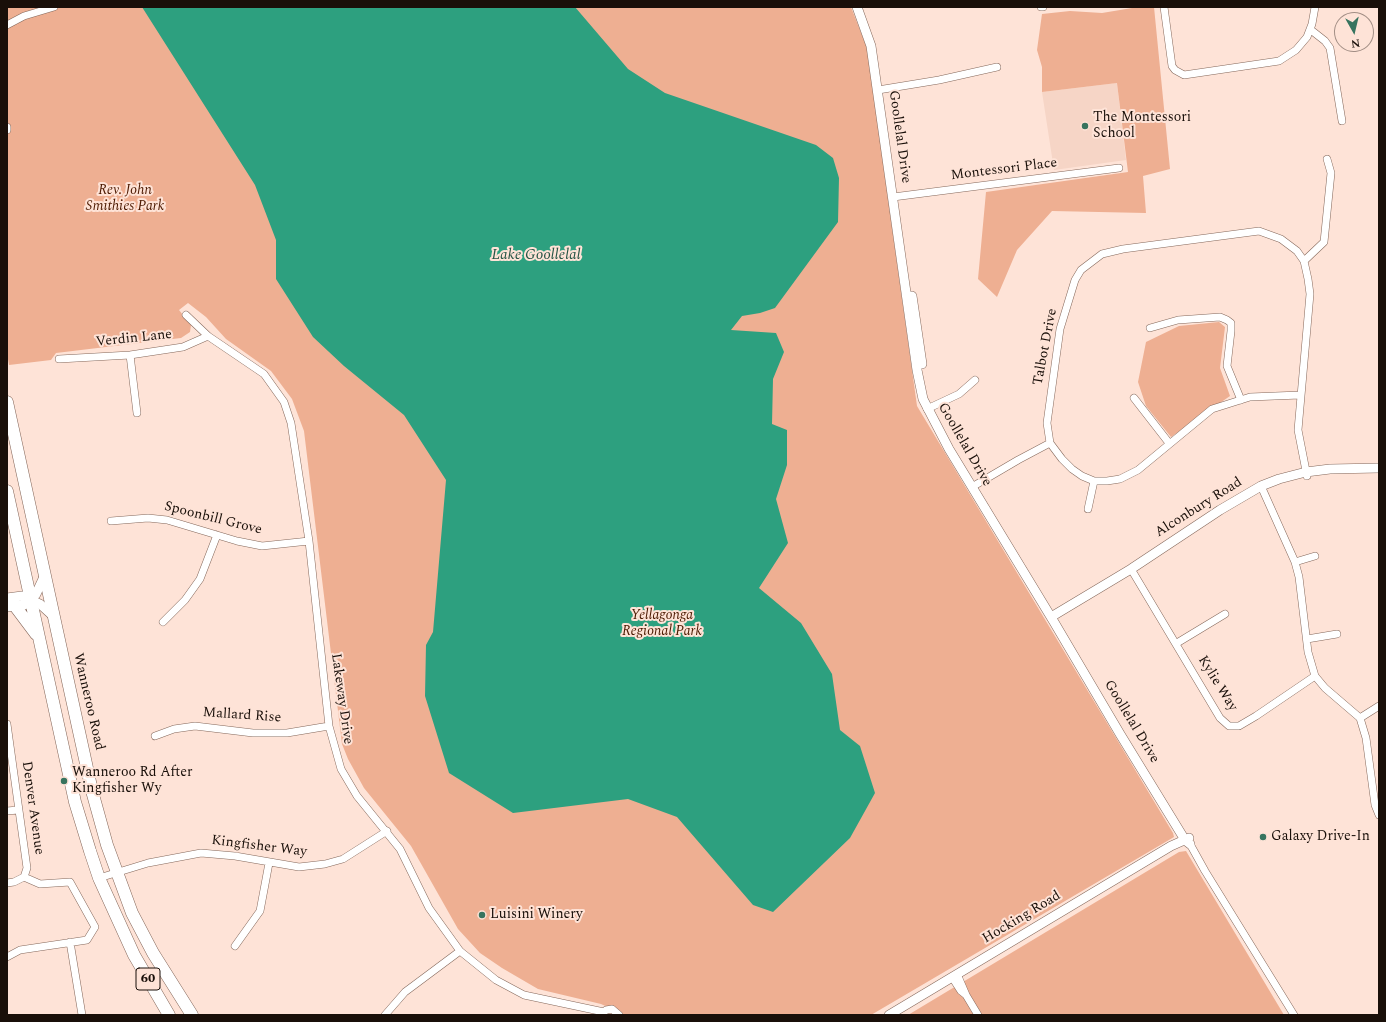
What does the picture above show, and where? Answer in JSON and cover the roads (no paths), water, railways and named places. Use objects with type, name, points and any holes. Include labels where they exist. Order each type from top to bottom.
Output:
[{"type":"highway","name":"Wanneroo Road","points":[[7,402],[52,615],[92,791],[116,873],[132,913],[153,953],[192,1015]]},
{"type":"highway","name":"60","points":[[7,491],[75,802],[99,878],[134,955],[169,1015]]},
{"type":"highway","points":[[10,604],[39,638]]},
{"type":"street","points":[[7,25],[24,16],[54,7]]},
{"type":"street","name":"Goollelal Drive","points":[[857,7],[871,46],[881,89]]},
{"type":"street","name":"Goollelal Drive","points":[[864,7],[876,42],[895,196],[929,408],[963,463],[974,486],[1055,618],[1205,871],[1294,1015]]},
{"type":"street","points":[[1164,7],[1172,66],[1174,70],[1184,75],[1279,61],[1296,50],[1311,30],[1315,7]]},
{"type":"street","points":[[1311,30],[1325,41],[1330,48],[1342,122]]},
{"type":"street","points":[[881,89],[939,80],[998,67]]},
{"type":"street","points":[[1307,474],[1298,430],[1310,294],[1304,261],[1324,242],[1332,173],[1327,159]]},
{"type":"street","name":"Montessori Place","points":[[895,196],[1119,168]]},
{"type":"street","name":"Talbot Drive","points":[[1094,481],[1082,476],[1062,459],[1050,443],[1047,423],[1060,329],[1075,280],[1081,270],[1102,254],[1122,249],[1259,231],[1281,239],[1297,251],[1304,261]]},
{"type":"street","name":"Lakeway Drive","points":[[186,315],[208,336],[264,374],[284,402],[294,438],[309,541],[329,726],[340,769],[357,796],[400,849],[429,908],[460,951],[496,980],[524,995],[598,1013],[612,1009],[619,1015]]},
{"type":"street","points":[[1150,328],[1178,320],[1220,317],[1231,323],[1227,366],[1241,400]]},
{"type":"street","name":"Verdin Lane","points":[[59,359],[130,355],[183,347],[208,336]]},
{"type":"street","points":[[130,355],[137,413]]},
{"type":"street","points":[[929,408],[959,394],[976,380]]},
{"type":"street","points":[[1088,509],[1094,481],[1120,479],[1130,475],[1150,461],[1169,443],[1212,409],[1241,400],[1270,395],[1300,395]]},
{"type":"street","points":[[1134,398],[1169,443]]},
{"type":"street","points":[[974,486],[1050,443]]},
{"type":"street","name":"Alconbury Road","points":[[1055,618],[1132,571],[1220,510],[1279,479],[1330,469],[1379,468]]},
{"type":"street","name":"Alconbury Road","points":[[1307,474],[1379,472]]},
{"type":"street","points":[[1262,488],[1299,577],[1308,652],[1315,676],[1325,688],[1360,718],[1366,738],[1375,805],[1379,815]]},
{"type":"street","name":"Spoonbill Grove","points":[[111,521],[148,518],[167,520],[237,541],[262,546],[309,541]]},
{"type":"street","points":[[163,622],[185,600],[200,580],[217,535]]},
{"type":"street","points":[[1294,562],[1315,556]]},
{"type":"street","name":"Kylie Way","points":[[1132,571],[1177,643],[1220,718],[1229,726],[1239,726],[1315,676]]},
{"type":"street","points":[[31,600],[36,594],[44,577]]},
{"type":"street","points":[[10,604],[22,596],[40,604],[52,615]]},
{"type":"street","points":[[1177,643],[1225,614]]},
{"type":"street","points":[[1307,639],[1337,634]]},
{"type":"street","points":[[1360,718],[1379,706]]},
{"type":"street","name":"Denver Avenue","points":[[7,724],[27,868],[24,877]]},
{"type":"street","name":"Mallard Rise","points":[[155,736],[174,729],[195,726],[253,733],[286,733],[329,726]]},
{"type":"street","points":[[7,811],[18,810]]},
{"type":"street","name":"Kingfisher Way","points":[[99,878],[173,857],[200,853],[235,856],[268,863],[299,867],[325,864],[343,859],[386,831]]},
{"type":"street","name":"Hocking Road","points":[[889,1015],[1186,838]]},
{"type":"street","points":[[235,946],[260,911],[268,863]]},
{"type":"street","points":[[7,883],[24,877],[40,884],[70,882],[95,927],[87,940],[20,950],[7,957]]},
{"type":"street","points":[[70,942],[82,1015]]},
{"type":"street","points":[[385,1015],[405,992],[460,951]]},
{"type":"street","points":[[955,976],[961,991],[966,995],[978,1015]]},
{"type":"water","name":"Lake Goollelal","points":[[142,7],[575,7],[628,69],[665,93],[816,145],[833,158],[839,178],[838,222],[775,308],[760,313],[742,316],[731,330],[776,333],[784,352],[773,379],[772,424],[787,430],[787,465],[776,499],[788,543],[759,588],[801,623],[832,674],[840,730],[860,746],[875,793],[850,838],[773,912],[753,905],[677,817],[628,799],[513,813],[449,773],[425,696],[426,645],[433,632],[446,480],[404,415],[344,366],[313,337],[276,279],[276,240],[255,185]]},
{"type":"place","name":"The Montessori School","points":[[1085,126]]},
{"type":"place","name":"Wanneroo Rd After Kingfisher Wy","points":[[64,781]]},
{"type":"place","name":"Galaxy Drive-In","points":[[1263,837]]},
{"type":"place","name":"Luisini Winery","points":[[482,915]]},
{"type":"park label","name":"Rev. John Smithies Park","points":[[125,200]]},
{"type":"park label","name":"Yellagonga Regional Park","points":[[662,624]]}]
